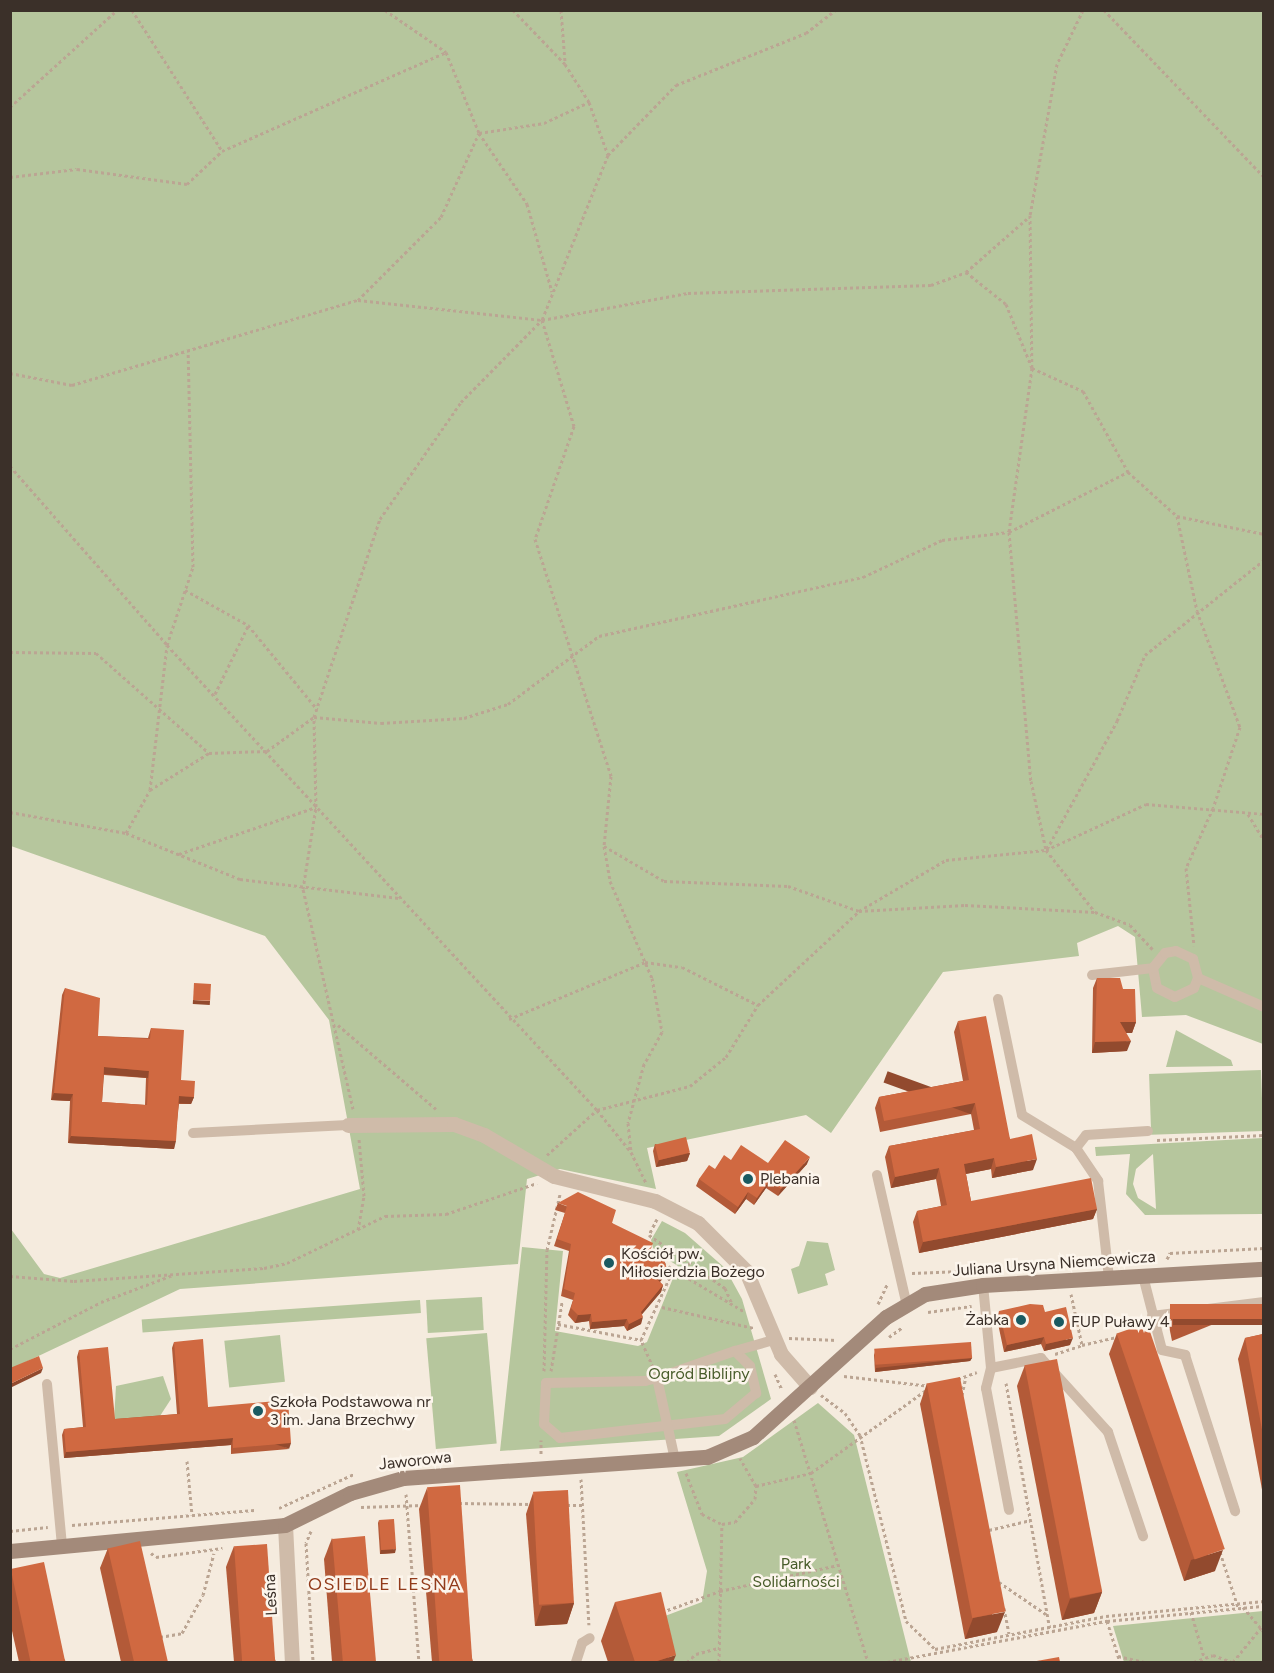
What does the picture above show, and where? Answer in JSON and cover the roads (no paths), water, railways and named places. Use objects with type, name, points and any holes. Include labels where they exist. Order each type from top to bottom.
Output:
[{"type":"street","points":[[352,1125],[454,1124],[484,1135],[554,1176],[698,1223],[739,1260],[768,1341],[810,1387]]},
{"type":"street","name":"Juliana Ursyna Niemcewicza","points":[[810,1387],[906,1302],[948,1288],[1263,1269]]},
{"type":"street","name":"Jaworowa","points":[[10,1551],[285,1525],[350,1492],[403,1478],[680,1466],[735,1447],[810,1387]]},
{"type":"street","name":"Leśna","points":[[285,1525],[292,1662]]},
{"type":"lane","points":[[1092,975],[1155,963],[1176,951],[1193,959],[1198,978],[1194,988],[1175,997],[1157,988],[1155,963]]},
{"type":"lane","points":[[1198,978],[1263,1007]]},
{"type":"lane","points":[[998,999],[1022,1115],[1076,1148],[1102,1195],[1109,1278]]},
{"type":"lane","points":[[193,1133],[352,1125]]},
{"type":"lane","points":[[1076,1148],[1086,1135],[1148,1131]]},
{"type":"lane","points":[[877,1175],[906,1302]]},
{"type":"lane","points":[[1143,1276],[1162,1350],[1185,1355],[1235,1511]]},
{"type":"lane","points":[[983,1285],[991,1368],[986,1388],[1010,1510]]},
{"type":"lane","points":[[1152,1316],[1263,1302]]},
{"type":"lane","points":[[735,1351],[750,1366],[755,1381],[749,1403],[725,1419],[672,1429],[560,1438],[544,1424],[546,1383],[656,1374],[768,1341]]},
{"type":"lane","points":[[991,1368],[1041,1358],[1108,1432],[1143,1536]]},
{"type":"lane","points":[[656,1374],[680,1466]]},
{"type":"lane","points":[[47,1384],[62,1546]]},
{"type":"lane","points":[[576,1662],[582,1643],[590,1638]]},
{"type":"place","name":"Plebania","points":[[748,1179]]},
{"type":"place","name":"Kościół pw. Miłosierdzia Bożego","points":[[609,1263]]},
{"type":"place","name":"Żabka","points":[[1021,1320]]},
{"type":"place","name":"FUP Puławy 4","points":[[1059,1322]]},
{"type":"place","name":"Szkoła Podstawowa nr 3 im. Jana Brzechwy","points":[[258,1411]]},
{"type":"district","name":"OSIEDLE LESNA","points":[[385,1584]]},
{"type":"park label","name":"Ogród Biblijny","points":[[699,1374]]},
{"type":"park label","name":"Park Solidarności","points":[[796,1573]]}]
